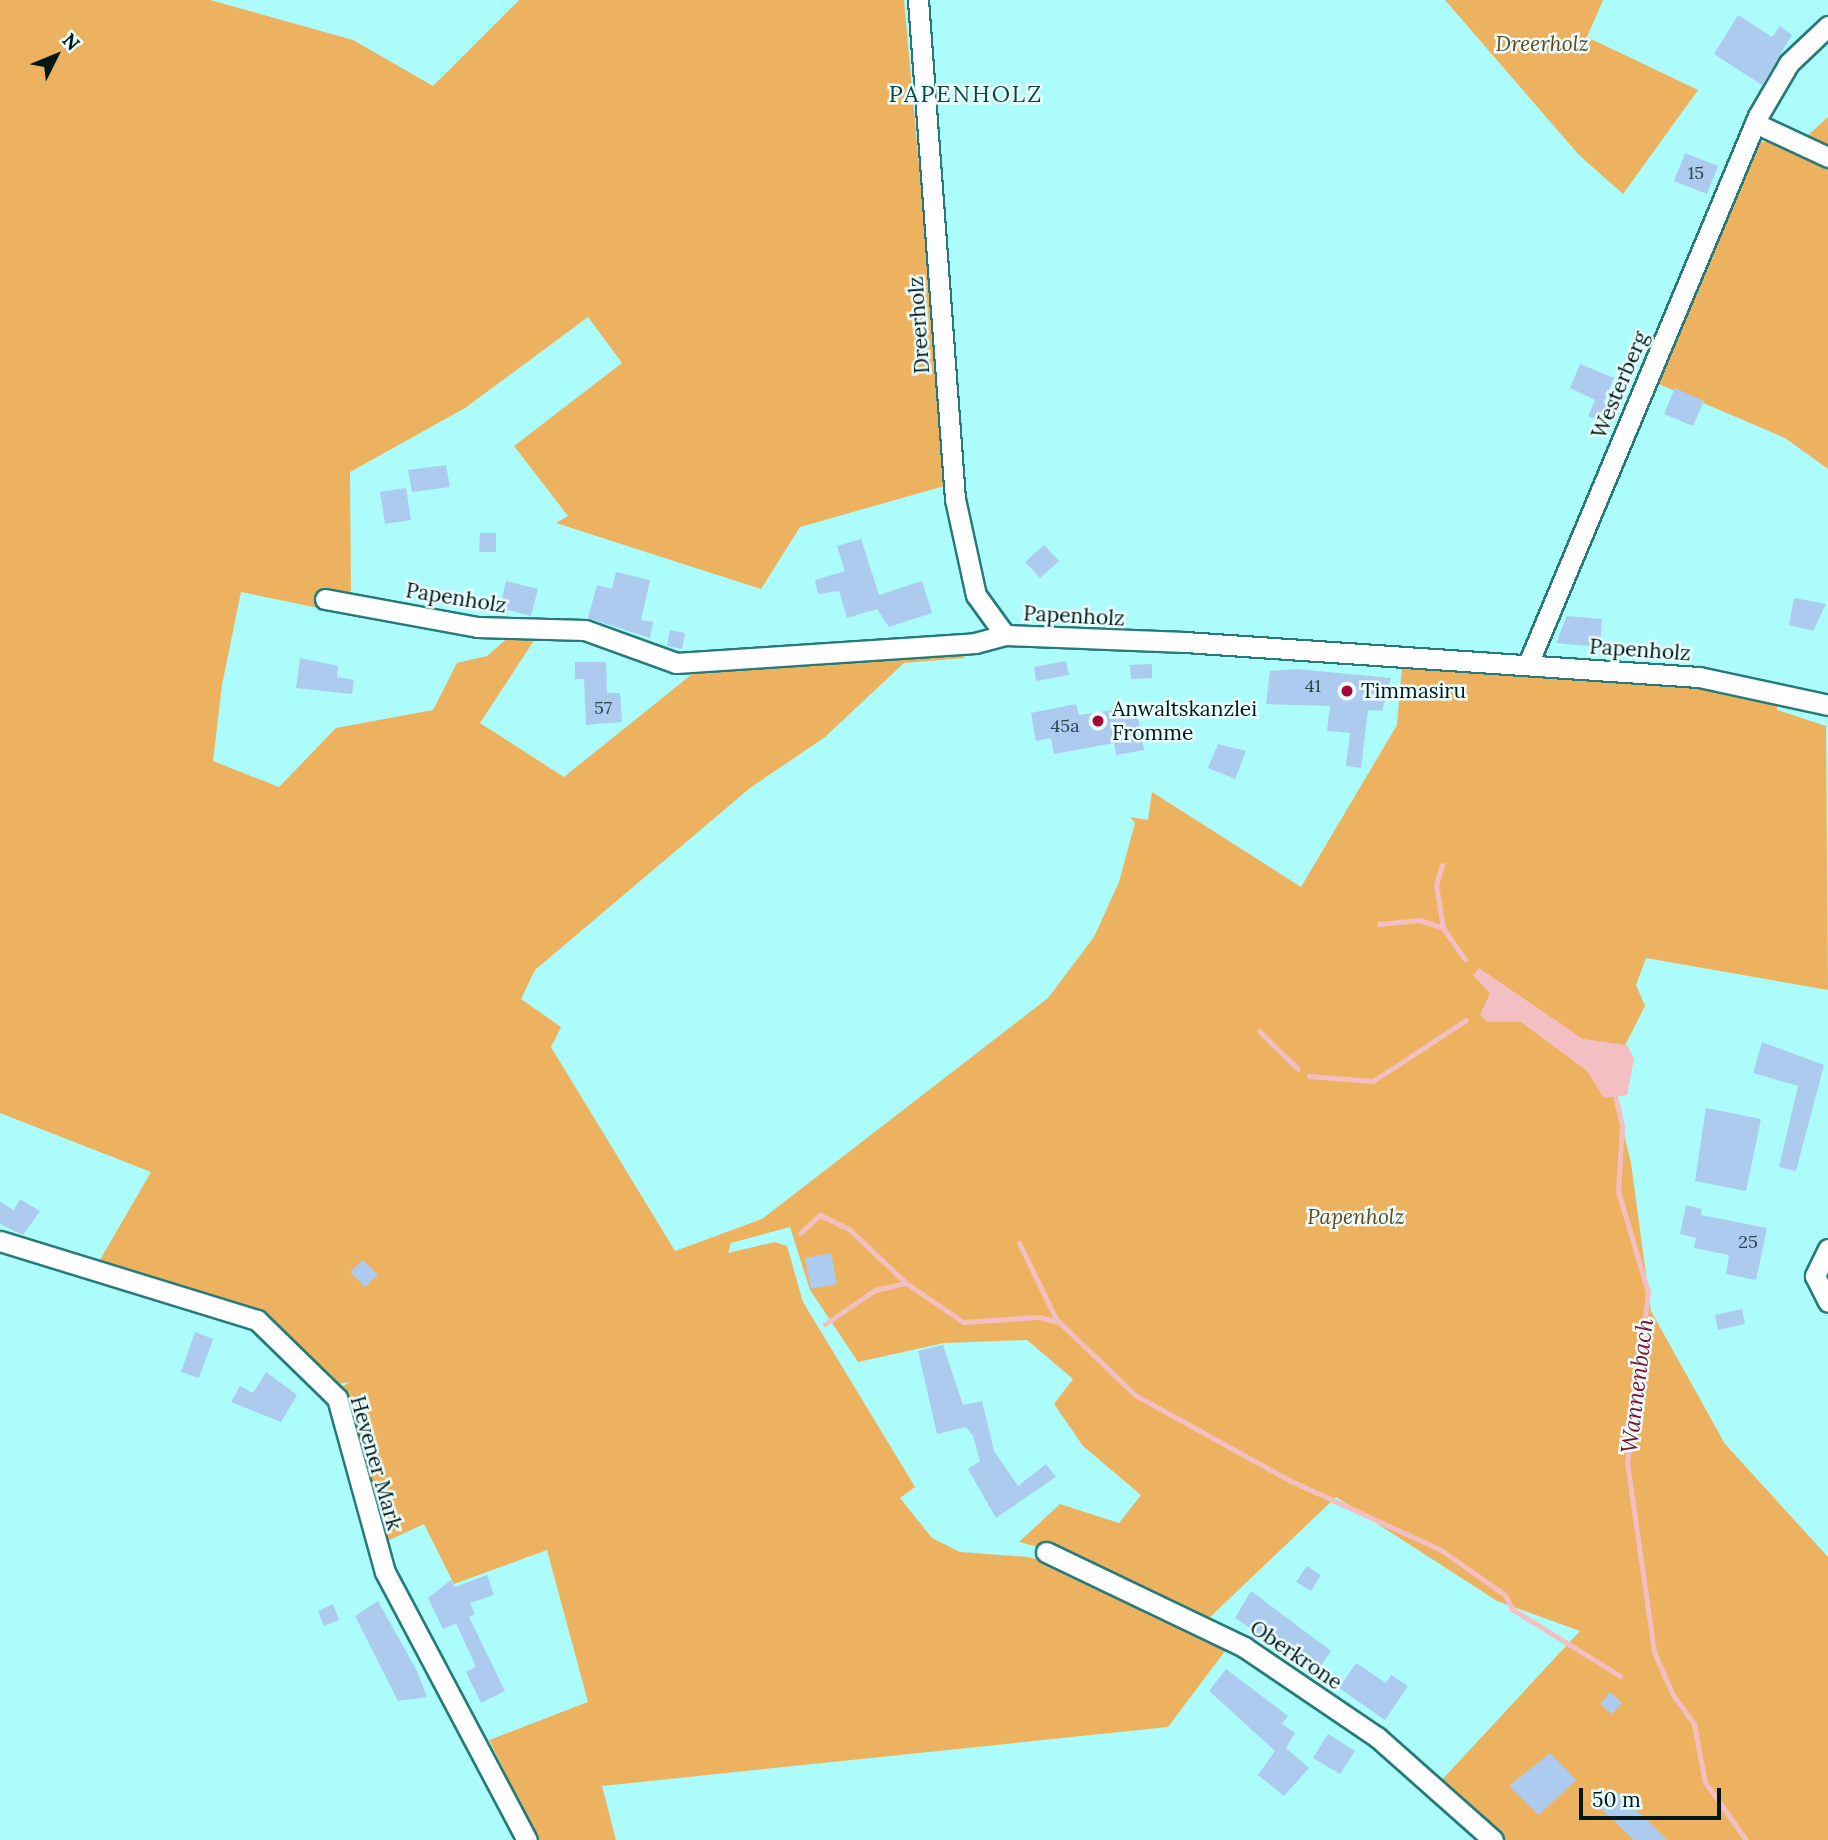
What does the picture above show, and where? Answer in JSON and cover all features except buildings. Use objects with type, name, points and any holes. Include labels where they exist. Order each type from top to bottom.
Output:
[{"type":"street","name":"Dreerholz","points":[[918,0],[956,510],[976,595],[1005,635]]},
{"type":"street","name":"Westerberg","points":[[1528,664],[1755,123],[1790,63],[1828,26]]},
{"type":"street","points":[[1755,123],[1828,157]]},
{"type":"street","name":"Papenholz","points":[[325,599],[477,627],[585,630],[676,663],[975,643],[1005,635],[1528,664],[1699,677],[1828,705]]},
{"type":"street","name":"Hevener Mark","points":[[0,1241],[257,1320],[337,1398],[385,1572],[527,1840]]},
{"type":"street","points":[[1828,1249],[1815,1276],[1828,1303]]},
{"type":"street","name":"Oberkrone","points":[[1045,1552],[1244,1647],[1377,1737],[1493,1840]]},
{"type":"green space","points":[[0,0],[210,0],[353,40],[433,86],[519,0],[904,0],[948,485],[800,527],[761,589],[556,523],[568,516],[514,446],[622,363],[588,317],[465,408],[350,472],[351,591],[323,609],[241,592],[222,685],[213,761],[279,787],[336,728],[433,710],[457,663],[487,656],[511,635],[535,639],[480,723],[564,777],[702,666],[969,650],[964,658],[904,663],[825,737],[750,788],[535,970],[521,999],[561,1027],[551,1047],[675,1251],[762,1219],[1048,998],[1094,937],[1119,882],[1135,823],[1130,817],[1148,820],[1152,792],[1301,887],[1397,725],[1402,666],[1694,685],[1777,701],[1777,710],[1826,726],[1828,990],[1646,958],[1636,985],[1645,1006],[1610,1075],[1631,1163],[1651,1311],[1725,1444],[1828,1557],[1828,1840],[1502,1840],[1439,1783],[1580,1631],[1497,1601],[1336,1497],[1208,1619],[1080,1558],[1019,1542],[1060,1504],[1119,1523],[1141,1495],[1083,1446],[1054,1404],[1073,1379],[1027,1340],[944,1343],[858,1362],[810,1290],[790,1227],[731,1243],[728,1253],[775,1242],[787,1246],[803,1302],[915,1487],[900,1498],[932,1538],[960,1552],[1028,1557],[1067,1568],[1228,1647],[1168,1727],[602,1786],[616,1840],[538,1840],[489,1740],[588,1702],[547,1550],[454,1584],[424,1524],[383,1543],[397,1585],[328,1394],[350,1382],[337,1384],[261,1314],[148,1294],[0,1252],[0,1246],[97,1265],[151,1172],[0,1113]]},
{"type":"green space","points":[[1445,0],[1603,0],[1587,37],[1698,90],[1623,194],[1579,155]]},
{"type":"green space","points":[[1828,117],[1828,469],[1785,438],[1654,382],[1753,143],[1805,138]]},
{"type":"shaded area","points":[[1479,968],[1583,1039],[1627,1045],[1634,1059],[1627,1095],[1604,1098],[1587,1071],[1521,1022],[1487,1022],[1480,1015],[1490,993],[1473,975]]},
{"type":"waterway","points":[[1442,865],[1436,885],[1443,928],[1465,959]]},
{"type":"waterway","points":[[1379,924],[1419,920],[1443,928]]},
{"type":"waterway","points":[[1309,1076],[1373,1081],[1466,1020]]},
{"type":"waterway","points":[[1259,1031],[1298,1069]]},
{"type":"waterway","name":"Wannenbach","points":[[1614,1091],[1622,1126],[1618,1191],[1648,1292],[1627,1462],[1654,1652],[1673,1695],[1694,1724],[1705,1782],[1746,1840]]},
{"type":"waterway","points":[[800,1233],[820,1215],[849,1229],[906,1283],[963,1322],[1039,1317],[1059,1322],[1135,1395],[1289,1480],[1441,1550],[1505,1595],[1512,1609],[1620,1676]]},
{"type":"waterway","points":[[1019,1243],[1057,1321]]},
{"type":"waterway","points":[[825,1324],[875,1290],[906,1283]]},
{"type":"place","name":"Timmasiru","points":[[1347,691]]},
{"type":"place","name":"Anwaltskanzlei Fromme","points":[[1098,721]]},
{"type":"district","name":"PAPENHOLZ","points":[[966,94]]}]
